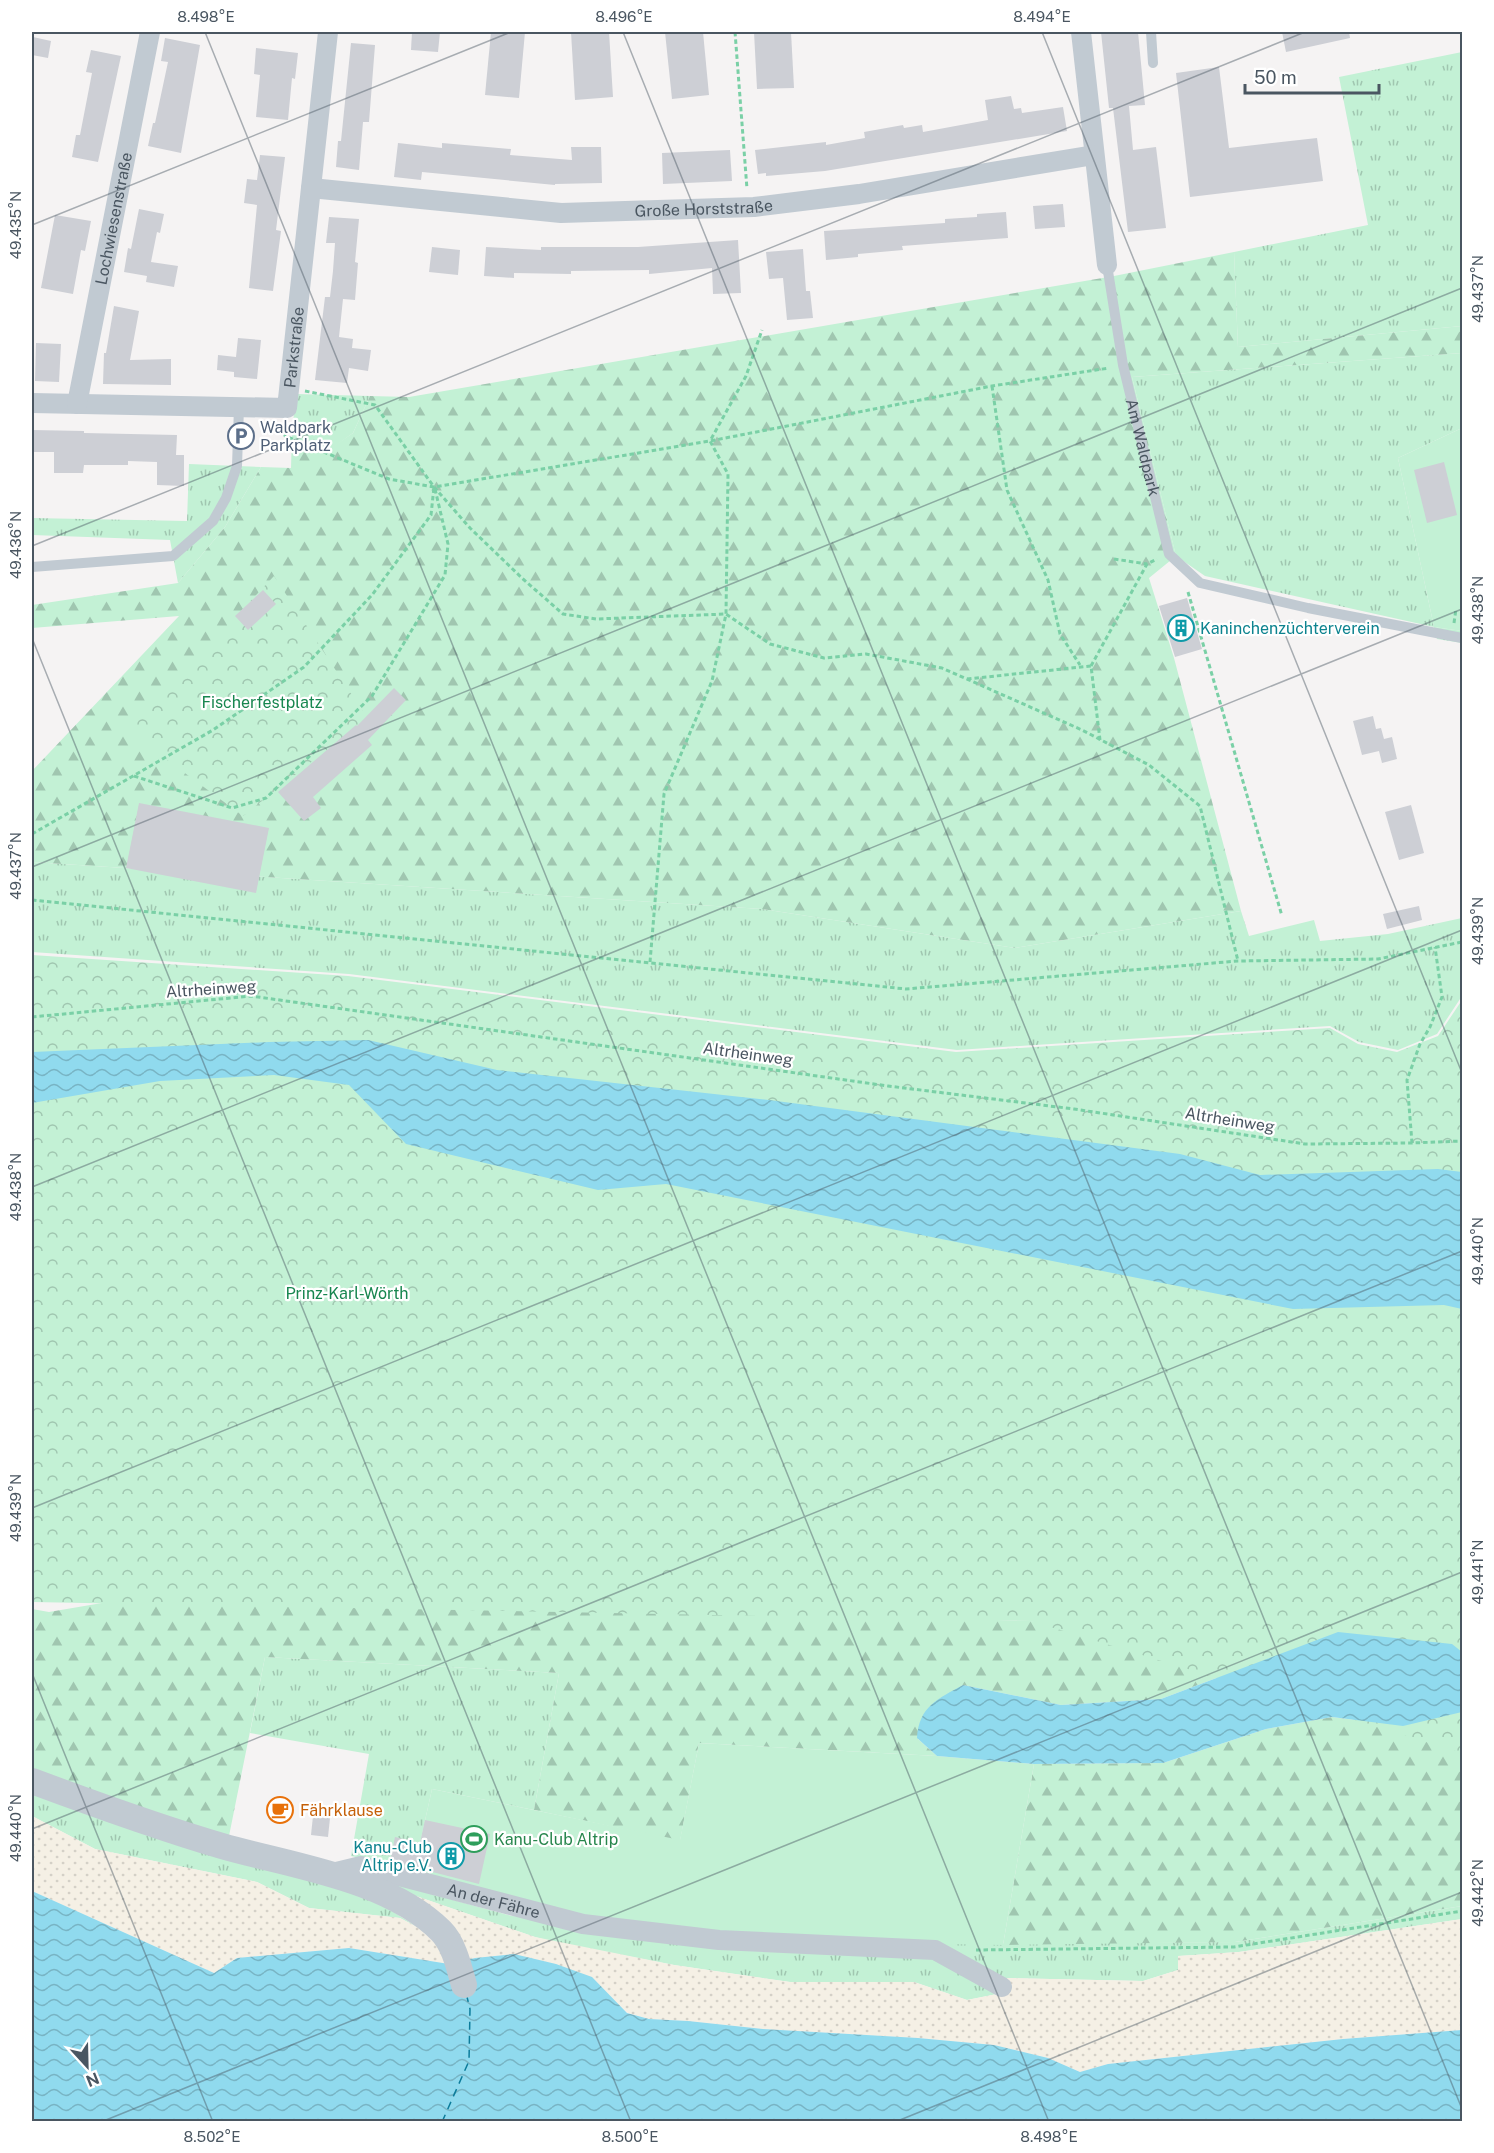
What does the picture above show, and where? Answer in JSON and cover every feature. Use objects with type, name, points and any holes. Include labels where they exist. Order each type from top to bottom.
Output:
[{"type":"street","name":"Lochwiesenstraße","points":[[77,404],[150,32]]},
{"type":"street","name":"Parkstraße","points":[[32,404],[287,408],[328,32]]},
{"type":"street","name":"Am Waldpark","points":[[1081,32],[1107,265]]},
{"type":"street","name":"Große Horststraße","points":[[311,188],[561,213],[754,207],[859,194],[1094,155]]},
{"type":"street","name":"An der Fähre","points":[[32,1781],[223,1846],[328,1874],[361,1866],[583,1924],[719,1941],[935,1950],[1002,1987]]},
{"type":"street","points":[[328,1874],[357,1882],[410,1906],[442,1932],[455,1956],[464,1984]]},
{"type":"lane","points":[[1151,32],[1153,63]]},
{"type":"lane","name":"Am Waldpark","points":[[1107,265],[1123,365],[1169,554]]},
{"type":"lane","points":[[32,567],[173,556],[213,520],[226,498],[237,466],[239,407]]},
{"type":"lane","points":[[1169,554],[1200,583],[1308,608],[1462,638]]},
{"type":"path","points":[[735,32],[748,197],[754,207]]},
{"type":"path","points":[[710,441],[746,376],[762,330]]},
{"type":"path","points":[[287,408],[285,436],[388,479],[434,487],[710,441],[992,386],[1123,365]]},
{"type":"path","points":[[992,386],[1007,490],[1048,580],[1060,634],[1080,665]]},
{"type":"path","points":[[289,388],[375,405],[434,487],[471,528],[563,614],[596,619],[726,614],[770,644],[824,658],[866,654],[942,668],[1100,740],[1149,765],[1200,806],[1238,961]]},
{"type":"path","points":[[651,962],[664,794],[712,681],[726,614],[728,474],[710,441]]},
{"type":"path","points":[[32,834],[213,730],[304,667],[372,595],[431,515],[434,487]]},
{"type":"path","points":[[134,776],[232,808],[266,798],[372,696],[446,575],[448,544],[434,487]]},
{"type":"path","points":[[1114,559],[1147,564],[1169,554]]},
{"type":"path","points":[[1100,740],[1091,666],[1147,564]]},
{"type":"path","points":[[1180,564],[1282,916]]},
{"type":"path","points":[[967,679],[1080,665],[1091,666]]},
{"type":"path","points":[[32,900],[906,989],[1238,961],[1378,958],[1462,942]]},
{"type":"path","points":[[1412,1143],[1407,1080],[1419,1044],[1430,1027],[1442,997],[1435,947]]},
{"type":"path","name":"Altrheinweg","points":[[32,1017],[251,996],[888,1086],[1074,1109],[1305,1144],[1462,1141]]},
{"type":"path","points":[[970,1950],[1234,1947],[1462,1911]]},
{"type":"green space","points":[[1462,52],[1462,326],[1238,347],[1234,252],[1368,225],[1339,77]]},
{"type":"green space","points":[[1234,252],[1238,347],[1462,326],[1462,353],[1132,377],[1176,556],[1149,578],[1174,658],[1241,911],[1015,948],[762,909],[32,862],[32,771],[179,616],[32,628],[32,605],[178,583],[225,527],[261,467],[291,468],[292,433],[331,448],[353,433],[370,396],[409,397],[1114,276]]},
{"type":"green space","points":[[1462,353],[1462,428],[1398,458],[1434,627],[1205,576],[1176,556],[1132,377]]},
{"type":"green space","points":[[296,394],[370,396],[353,433],[331,449],[292,433]]},
{"type":"green space","points":[[1462,428],[1462,631],[1434,627],[1398,458]]},
{"type":"green space","points":[[189,464],[261,467],[225,527],[178,583],[170,540],[32,535],[32,518],[187,521]]},
{"type":"green space","name":"Fischerfestplatz","points":[[274,576],[367,718],[243,816],[128,731]]},
{"type":"green space","points":[[1434,627],[1462,631],[1462,643],[1437,639]]},
{"type":"green space","points":[[32,862],[762,909],[1015,948],[1241,911],[1249,936],[1314,920],[1320,941],[1388,934],[1462,918],[1462,998],[1437,1034],[1398,1050],[1359,1042],[1330,1026],[957,1050],[349,974],[32,952]]},
{"type":"green space","name":"Prinz-Karl-Wörth","points":[[32,955],[348,976],[956,1052],[1330,1028],[1358,1044],[1397,1052],[1438,1036],[1462,1000],[1462,1753],[1031,1621],[32,1602]]},
{"type":"green space","points":[[212,1592],[1338,1632],[1161,1699],[1061,1705],[963,1685],[918,1739],[937,1756],[699,1743],[680,1841],[534,1810],[559,1673],[265,1657],[228,1841],[32,1775],[32,1609],[49,1612],[149,1595]]},
{"type":"green space","points":[[265,1657],[559,1673],[534,1810],[432,1789],[414,1870],[351,1856],[369,1754],[250,1733]]},
{"type":"green space","points":[[1332,1717],[1403,1726],[1462,1727],[1462,1906],[1235,1942],[1003,1945],[1034,1764],[1163,1763],[1266,1729]]},
{"type":"green space","points":[[699,1743],[937,1756],[1034,1764],[1003,1945],[721,1935],[590,1918],[414,1870],[432,1789],[680,1840]]},
{"type":"green space","points":[[32,1789],[355,1888],[419,1928],[400,1918],[309,1908],[257,1882],[95,1849],[32,1816]]},
{"type":"green space","points":[[376,1879],[512,1916],[935,1944],[1235,1942],[1462,1906],[1462,1919],[1239,1952],[1179,1956],[1178,1970],[1143,1981],[1007,1978],[1002,1993],[967,2000],[914,1982],[790,1982],[674,1965],[554,1942],[416,1896]]},
{"type":"sand","points":[[32,1816],[95,1849],[257,1882],[309,1908],[400,1918],[419,1928],[438,1946],[449,1964],[349,1948],[237,1958],[214,1973],[32,1891]]},
{"type":"sand","points":[[416,1896],[535,1937],[674,1965],[790,1982],[914,1982],[967,2000],[1002,1993],[1007,1978],[1143,1981],[1178,1970],[1178,1956],[1239,1952],[1462,1919],[1462,2030],[1343,2039],[1108,2064],[1080,2072],[1048,2058],[994,2045],[649,2019],[628,2013],[611,1999],[514,1954],[470,1959]]},
{"type":"water","points":[[368,1040],[497,1070],[769,1100],[1180,1154],[1260,1175],[1438,1169],[1462,1172],[1462,1309],[1444,1305],[1293,1309],[666,1184],[598,1190],[406,1144],[349,1085],[274,1075],[160,1081],[32,1103],[32,1052]]},
{"type":"water","points":[[1338,1632],[1452,1644],[1462,1652],[1462,1712],[1403,1726],[1332,1717],[1266,1729],[1163,1763],[1034,1764],[937,1756],[917,1738],[922,1718],[931,1705],[963,1685],[1061,1705],[1161,1699]]},
{"type":"water","points":[[32,1891],[214,1973],[237,1958],[349,1948],[449,1964],[475,1958],[514,1954],[556,1964],[592,1977],[627,2013],[649,2019],[994,2045],[1048,2058],[1080,2072],[1108,2064],[1343,2039],[1462,2030],[1462,2121],[32,2122]]},
{"type":"building","points":[[412,32],[440,32],[438,52],[411,50]]},
{"type":"building","points":[[491,32],[525,32],[519,98],[485,95]]},
{"type":"building","points":[[571,32],[609,32],[613,97],[575,100]]},
{"type":"building","points":[[665,32],[703,32],[709,95],[672,99]]},
{"type":"building","points":[[754,32],[791,32],[794,88],[757,89]]},
{"type":"building","points":[[1101,32],[1138,32],[1145,105],[1129,106],[1133,150],[1156,147],[1166,228],[1128,232],[1113,108],[1109,108]]},
{"type":"building","points":[[1282,32],[1349,32],[1350,38],[1286,52]]},
{"type":"building","points":[[33,37],[51,41],[48,58],[32,55]]},
{"type":"building","points":[[165,38],[200,45],[181,153],[148,146],[168,62],[161,61]]},
{"type":"building","points":[[351,43],[375,45],[369,122],[363,122],[359,170],[336,167],[338,141],[341,141]]},
{"type":"building","points":[[256,48],[298,53],[295,79],[292,78],[288,120],[256,117],[260,75],[254,74]]},
{"type":"building","points":[[91,50],[121,56],[98,162],[72,157],[76,135],[80,135],[92,73],[86,72]]},
{"type":"building","points":[[1219,67],[1229,148],[1317,138],[1323,181],[1190,197],[1176,73]]},
{"type":"building","points":[[1011,96],[1014,109],[1021,108],[1022,113],[1063,107],[1067,131],[825,171],[766,176],[766,173],[758,174],[755,150],[826,142],[826,145],[865,138],[864,132],[903,125],[904,128],[922,125],[923,132],[988,120],[985,100]]},
{"type":"building","points":[[398,143],[442,148],[442,143],[511,149],[510,155],[572,160],[571,147],[601,147],[602,183],[555,185],[422,172],[421,180],[394,177]]},
{"type":"building","points":[[730,150],[732,181],[663,184],[662,153]]},
{"type":"building","points":[[260,155],[285,157],[276,230],[281,231],[273,291],[249,288],[257,205],[244,203],[247,179],[257,180]]},
{"type":"building","points":[[1063,204],[1065,227],[1035,229],[1033,206]]},
{"type":"building","points":[[139,209],[164,214],[160,233],[157,232],[151,262],[178,266],[174,287],[146,282],[147,276],[124,272]]},
{"type":"building","points":[[1006,212],[1008,238],[902,246],[903,250],[858,254],[858,257],[826,260],[824,231],[945,223],[945,219]]},
{"type":"building","points":[[55,215],[91,221],[85,251],[81,250],[73,294],[41,288]]},
{"type":"building","points":[[329,217],[359,219],[355,262],[358,263],[355,300],[343,299],[339,337],[353,339],[352,348],[371,350],[368,371],[349,368],[347,383],[315,380],[325,297],[330,297],[333,271],[335,243],[326,243]]},
{"type":"building","points":[[738,240],[741,293],[713,294],[712,268],[649,274],[649,270],[571,271],[571,274],[514,273],[514,278],[484,276],[486,247],[541,250],[541,247],[638,247]]},
{"type":"building","points":[[432,247],[460,250],[458,275],[429,272]]},
{"type":"building","points":[[803,249],[806,291],[810,291],[813,318],[787,320],[783,278],[769,279],[766,252]]},
{"type":"building","points":[[114,306],[139,311],[130,360],[171,359],[171,385],[103,384],[104,353],[106,353]]},
{"type":"building","points":[[238,338],[261,340],[257,379],[234,377],[234,372],[217,370],[218,355],[236,357]]},
{"type":"building","points":[[36,343],[61,344],[59,382],[35,381]]},
{"type":"building","points":[[32,430],[177,435],[176,455],[184,455],[184,486],[157,485],[157,462],[128,461],[128,465],[84,465],[83,473],[54,473],[54,452],[32,452]]},
{"type":"building","points":[[1444,462],[1457,515],[1427,523],[1414,470]]},
{"type":"building","points":[[263,590],[276,604],[248,630],[235,616]]},
{"type":"building","name":"Kaninchenzüchterverein","points":[[1187,598],[1202,649],[1175,657],[1159,606]]},
{"type":"building","points":[[394,688],[406,700],[368,740],[372,745],[313,797],[321,808],[304,821],[278,792],[357,726]]},
{"type":"building","points":[[1373,716],[1376,729],[1381,728],[1384,739],[1392,737],[1397,759],[1382,763],[1379,751],[1362,755],[1353,721]]},
{"type":"building","points":[[139,803],[269,828],[256,893],[126,868]]},
{"type":"building","points":[[1411,805],[1424,853],[1399,860],[1385,812]]},
{"type":"building","points":[[1419,906],[1422,920],[1387,929],[1383,914]]},
{"type":"building","name":"Fährklause","points":[[271,1799],[292,1802],[290,1820],[268,1817]]},
{"type":"building","points":[[313,1816],[330,1818],[328,1837],[311,1835]]},
{"type":"building","name":"Kanu-Club Altrip e.V.","points":[[425,1820],[490,1834],[479,1884],[390,1861],[395,1837],[420,1843]]},
{"type":"ferry route","points":[[442,2122],[469,2061],[470,2009],[467,1997]]},
{"type":"place","name":"Waldpark Parkplatz","points":[[241,436]]},
{"type":"place","name":"Kaninchenzüchterverein","points":[[1181,628]]},
{"type":"place","name":"Fährklause","points":[[280,1810]]},
{"type":"place","name":"Kanu-Club Altrip","points":[[474,1839]]},
{"type":"place","name":"Kanu-Club Altrip e.V.","points":[[451,1856]]}]
